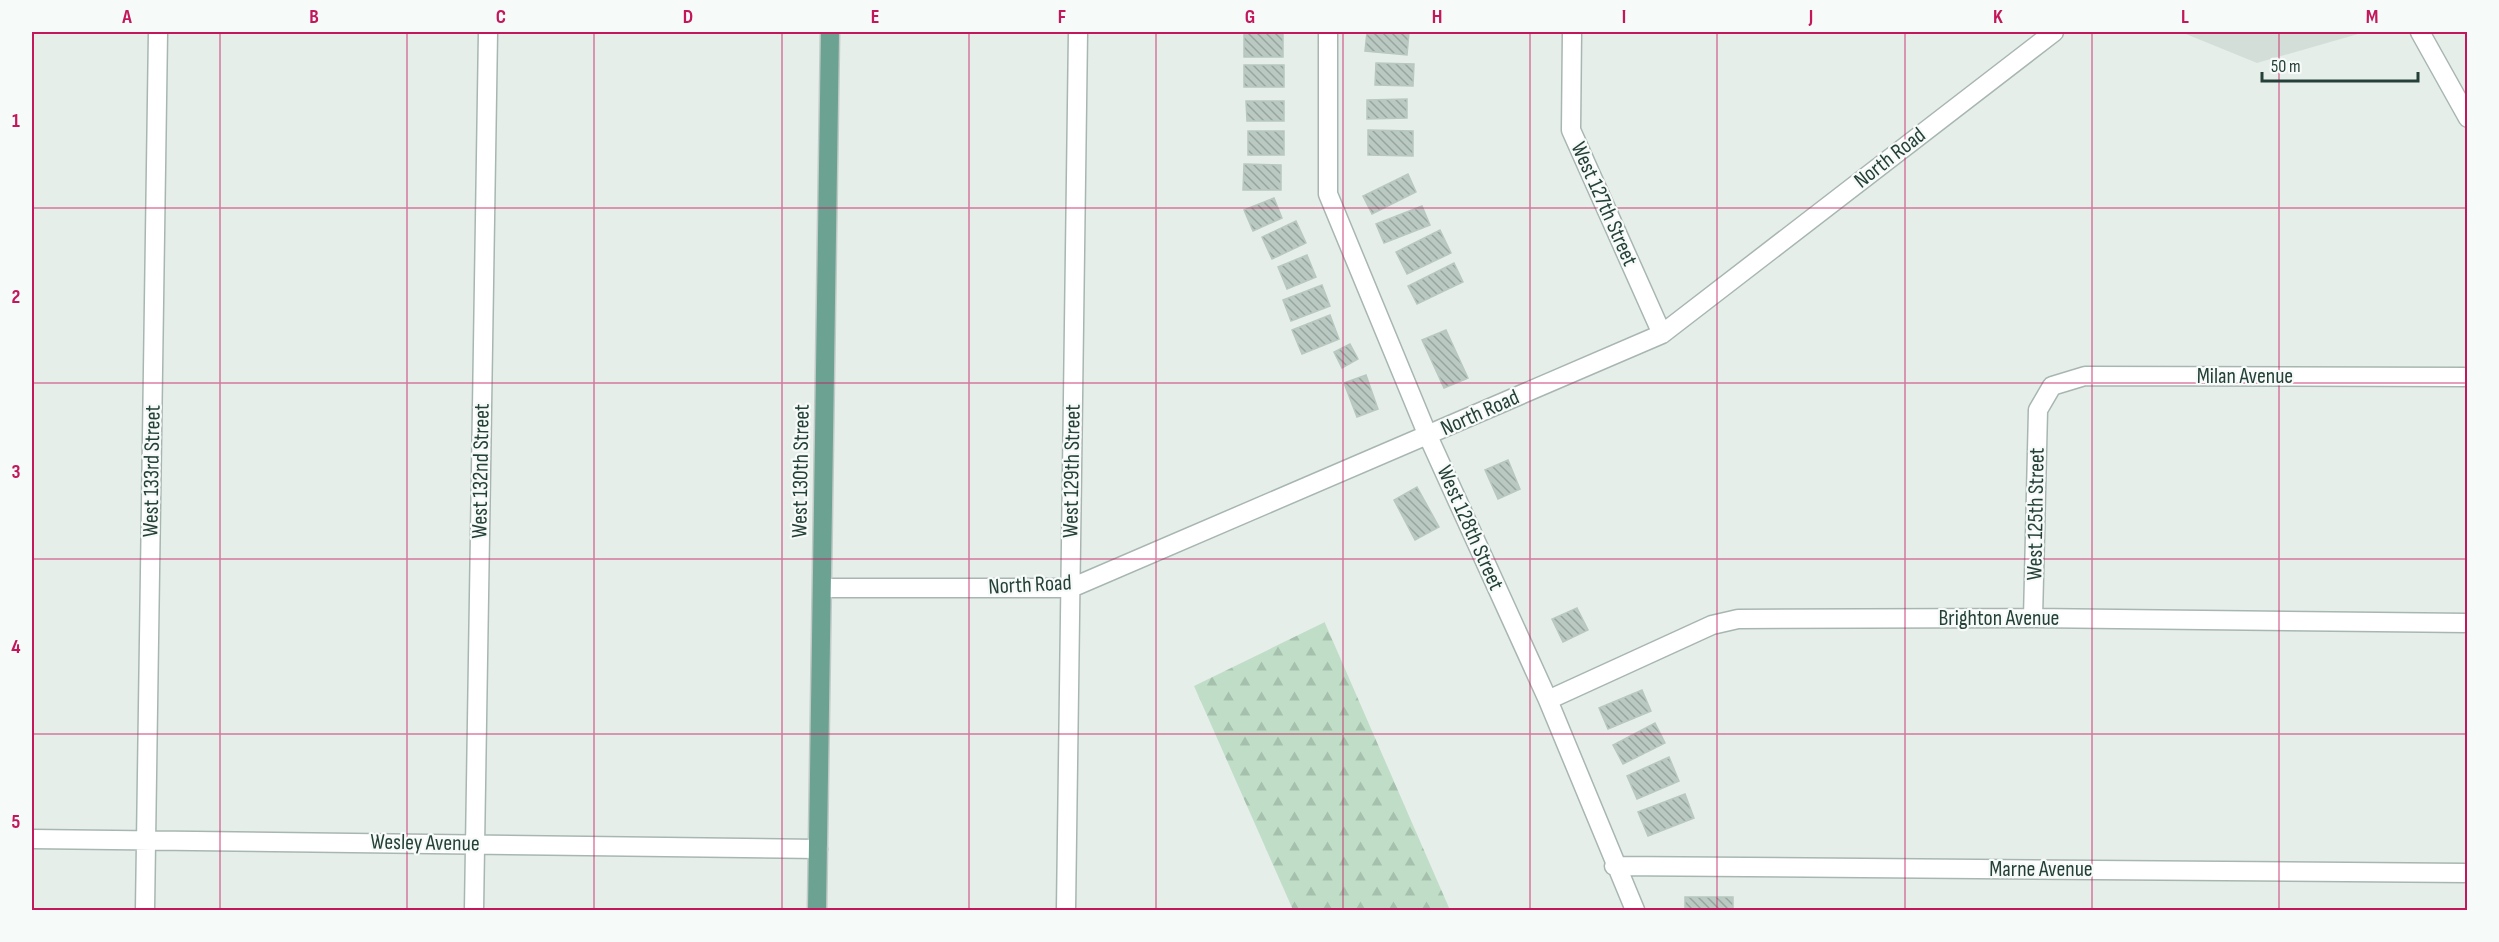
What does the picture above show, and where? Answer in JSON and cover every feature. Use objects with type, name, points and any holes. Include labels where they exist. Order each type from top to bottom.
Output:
[{"type":"main road","name":"West 130th Street","points":[[817,910],[830,32]]},
{"type":"street","name":"West 133rd Street","points":[[145,910],[158,32]]},
{"type":"street","name":"West 132nd Street","points":[[474,910],[488,32]]},
{"type":"street","name":"West 129th Street","points":[[1066,910],[1078,32]]},
{"type":"street","name":"West 128th Street","points":[[1328,32],[1328,194],[1428,436],[1548,700],[1614,866],[1635,910]]},
{"type":"street","name":"West 127th Street","points":[[1572,32],[1571,130],[1662,334]]},
{"type":"street","name":"North Road","points":[[823,588],[1071,588],[1662,334],[2054,32]]},
{"type":"street","points":[[2420,32],[2468,118]]},
{"type":"street","name":"Milan Avenue","points":[[2038,410],[2052,386],[2085,376],[2468,377]]},
{"type":"street","name":"West 125th Street","points":[[2033,618],[2038,410]]},
{"type":"street","name":"Brighton Avenue","points":[[1548,700],[1712,625],[1738,619],[2033,618],[2468,623]]},
{"type":"street","name":"Wesley Avenue","points":[[32,839],[818,849]]},
{"type":"street","name":"Marne Avenue","points":[[1614,866],[2468,873]]},
{"type":"shaded area","points":[[2181,32],[2365,32],[2257,63]]},
{"type":"green space","points":[[1325,622],[1450,910],[1293,910],[1194,686]]},
{"type":"building","points":[[1244,32],[1283,32],[1283,57],[1244,57]]},
{"type":"building","points":[[1367,32],[1409,32],[1407,55],[1365,51]]},
{"type":"building","points":[[1376,63],[1414,64],[1413,86],[1375,85]]},
{"type":"building","points":[[1244,65],[1284,65],[1284,87],[1244,87]]},
{"type":"building","points":[[1407,99],[1407,118],[1367,119],[1367,100]]},
{"type":"building","points":[[1246,101],[1284,101],[1284,121],[1247,121]]},
{"type":"building","points":[[1368,130],[1413,131],[1413,156],[1368,155]]},
{"type":"building","points":[[1248,131],[1284,131],[1284,155],[1248,155]]},
{"type":"building","points":[[1244,164],[1281,165],[1281,190],[1243,190]]},
{"type":"building","points":[[1408,174],[1416,192],[1372,214],[1363,196]]},
{"type":"building","points":[[1274,198],[1282,218],[1253,231],[1244,210]]},
{"type":"building","points":[[1422,206],[1430,225],[1384,243],[1376,224]]},
{"type":"building","points":[[1296,221],[1306,243],[1272,259],[1262,237]]},
{"type":"building","points":[[1440,230],[1451,253],[1407,274],[1396,252]]},
{"type":"building","points":[[1307,255],[1316,277],[1287,289],[1278,267]]},
{"type":"building","points":[[1454,263],[1463,282],[1417,304],[1408,286]]},
{"type":"building","points":[[1322,285],[1330,306],[1291,321],[1283,300]]},
{"type":"building","points":[[1330,315],[1339,339],[1302,354],[1292,330]]},
{"type":"building","points":[[1446,330],[1468,378],[1444,388],[1422,340]]},
{"type":"building","points":[[1350,344],[1358,359],[1342,368],[1334,352]]},
{"type":"building","points":[[1366,375],[1378,409],[1357,417],[1344,383]]},
{"type":"building","points":[[1508,460],[1520,489],[1498,499],[1485,470]]},
{"type":"building","points":[[1417,487],[1439,527],[1415,540],[1394,500]]},
{"type":"building","points":[[1577,608],[1588,630],[1563,642],[1552,619]]},
{"type":"building","points":[[1642,690],[1651,711],[1608,729],[1599,708]]},
{"type":"building","points":[[1655,723],[1665,743],[1623,764],[1613,745]]},
{"type":"building","points":[[1669,757],[1679,781],[1637,799],[1627,776]]},
{"type":"building","points":[[1685,794],[1694,818],[1648,836],[1638,812]]},
{"type":"building","points":[[1685,897],[1733,897],[1733,910],[1685,910]]}]
